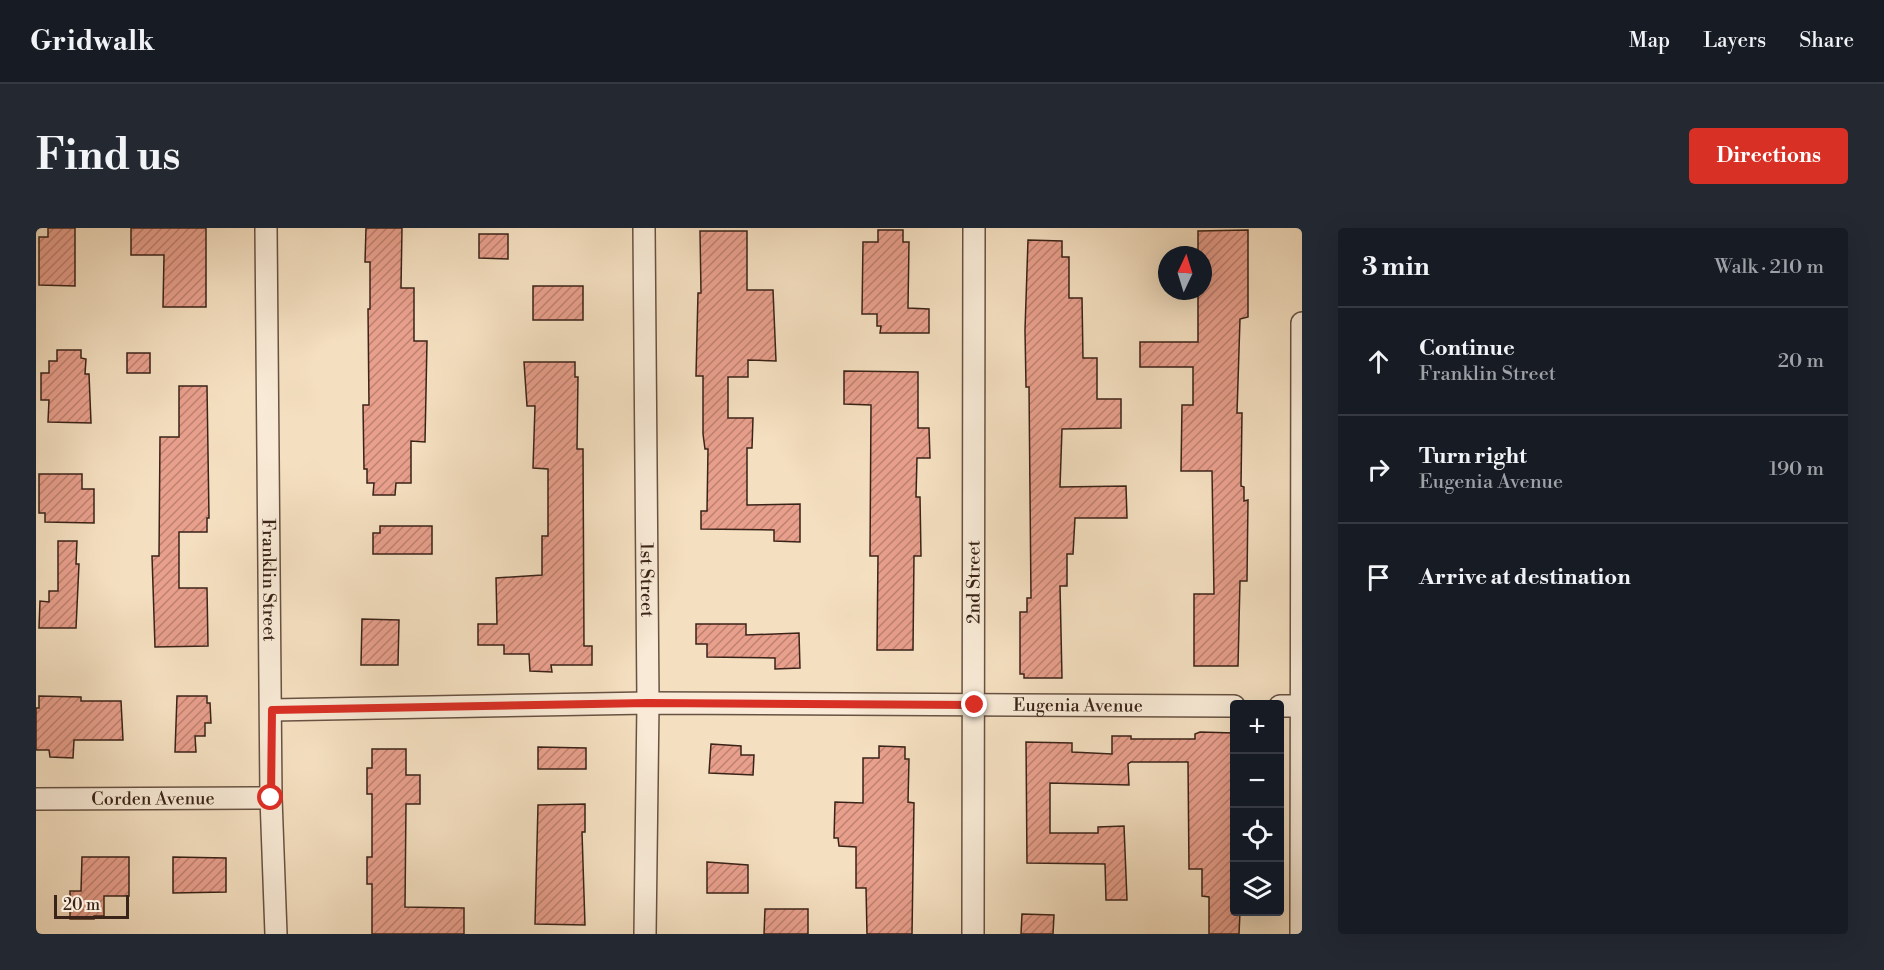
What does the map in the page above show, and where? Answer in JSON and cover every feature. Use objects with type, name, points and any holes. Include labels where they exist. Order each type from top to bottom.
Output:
[{"type":"street","name":"Franklin Street","points":[[266,228],[271,798],[276,934]]},
{"type":"street","name":"1st Street","points":[[644,228],[648,703],[645,934]]},
{"type":"street","name":"2nd Street","points":[[974,228],[974,934]]},
{"type":"street","points":[[1301,934],[1302,323]]},
{"type":"street","name":"Eugenia Avenue","points":[[272,710],[648,703],[1230,706]]},
{"type":"street","points":[[1284,706],[1302,706]]},
{"type":"street","name":"Corden Avenue","points":[[36,799],[271,798]]},
{"type":"building","points":[[48,228],[75,228],[75,286],[39,285],[39,237],[48,237]]},
{"type":"building","points":[[131,228],[206,228],[206,307],[163,307],[164,255],[131,255]]},
{"type":"building","points":[[366,228],[402,228],[401,288],[414,288],[414,341],[427,341],[425,442],[411,441],[411,483],[396,483],[395,495],[373,495],[374,483],[367,483],[367,469],[364,469],[363,405],[369,405],[368,309],[370,309],[370,262],[365,262]]},
{"type":"building","points":[[878,230],[903,230],[903,242],[909,242],[908,308],[929,309],[929,333],[880,333],[881,326],[877,326],[877,314],[862,314],[863,242],[878,242]]},
{"type":"building","points":[[1248,230],[1248,317],[1240,319],[1237,413],[1242,413],[1241,486],[1244,487],[1244,501],[1248,500],[1247,581],[1240,581],[1238,666],[1194,666],[1194,594],[1214,594],[1212,471],[1181,471],[1182,405],[1193,405],[1193,367],[1140,367],[1140,342],[1198,342],[1198,300],[1212,300],[1212,246],[1198,246],[1198,231]]},
{"type":"building","points":[[700,231],[747,231],[747,290],[773,290],[776,361],[748,360],[748,377],[728,377],[728,418],[753,418],[752,448],[747,448],[747,505],[800,504],[800,542],[774,541],[774,530],[701,529],[701,511],[707,511],[708,449],[705,449],[703,434],[703,376],[696,376],[698,293],[701,293]]},
{"type":"building","points":[[479,234],[508,234],[508,259],[479,258]]},
{"type":"building","points":[[1028,240],[1062,241],[1062,257],[1069,257],[1069,298],[1082,298],[1083,358],[1097,358],[1097,399],[1121,399],[1121,428],[1062,429],[1060,487],[1126,486],[1127,518],[1075,518],[1073,554],[1067,554],[1067,586],[1060,586],[1062,678],[1024,678],[1024,674],[1020,674],[1020,612],[1027,612],[1027,598],[1031,598],[1029,387],[1026,387],[1025,330]]},
{"type":"building","points":[[533,286],[583,286],[583,320],[533,320]]},
{"type":"building","points":[[57,350],[81,350],[81,358],[86,359],[85,374],[89,374],[91,423],[48,422],[49,400],[41,400],[41,373],[49,373],[49,361],[57,361]]},
{"type":"building","points":[[127,353],[150,353],[150,373],[127,373]]},
{"type":"building","points":[[524,362],[575,362],[575,377],[578,377],[577,449],[583,449],[584,646],[592,646],[592,665],[551,665],[552,672],[530,671],[529,654],[504,654],[504,645],[478,645],[478,624],[497,624],[496,578],[542,575],[542,536],[548,536],[548,469],[533,468],[535,406],[527,406]]},
{"type":"building","points":[[844,371],[918,372],[918,428],[929,428],[930,458],[917,458],[916,497],[920,497],[921,556],[914,556],[913,650],[877,650],[878,556],[870,556],[871,405],[844,404]]},
{"type":"building","points":[[179,386],[207,386],[209,518],[207,518],[207,532],[179,532],[179,588],[207,588],[208,646],[155,647],[152,556],[159,556],[160,437],[179,437]]},
{"type":"building","points":[[39,474],[82,474],[82,489],[94,489],[94,523],[45,522],[45,513],[39,513]]},
{"type":"building","points":[[380,526],[432,526],[432,554],[373,554],[373,533],[380,533]]},
{"type":"building","points":[[58,541],[77,541],[76,564],[79,564],[76,628],[39,628],[40,601],[49,602],[49,591],[58,591]]},
{"type":"building","points":[[362,619],[399,620],[398,665],[361,665]]},
{"type":"building","points":[[696,624],[746,624],[746,635],[799,633],[800,668],[775,669],[775,658],[707,657],[707,644],[696,644]]},
{"type":"building","points":[[39,696],[81,697],[81,701],[121,701],[123,740],[74,740],[73,758],[50,757],[49,750],[36,750],[36,708],[39,708]]},
{"type":"building","points":[[177,696],[207,696],[207,703],[210,703],[211,723],[205,723],[205,736],[195,736],[196,752],[175,752]]},
{"type":"building","points":[[1200,732],[1230,733],[1230,916],[1240,916],[1239,934],[1209,934],[1209,897],[1202,896],[1202,869],[1189,869],[1188,762],[1131,762],[1128,764],[1129,785],[1050,783],[1050,833],[1098,833],[1098,827],[1124,826],[1127,900],[1106,900],[1105,864],[1027,863],[1026,742],[1072,743],[1072,752],[1112,754],[1112,736],[1131,736],[1131,739],[1195,739],[1195,734]]},
{"type":"building","points":[[711,744],[741,746],[741,755],[754,755],[753,775],[709,773]]},
{"type":"building","points":[[879,746],[905,747],[905,759],[909,759],[908,802],[914,803],[912,934],[867,934],[866,888],[856,888],[856,847],[839,846],[838,838],[834,838],[835,802],[863,803],[863,758],[879,758]]},
{"type":"building","points":[[538,747],[586,748],[586,769],[538,769]]},
{"type":"building","points":[[372,749],[406,749],[406,775],[420,775],[420,804],[406,804],[405,907],[464,908],[464,934],[372,934],[372,884],[367,884],[367,857],[372,857],[372,794],[367,794],[367,768],[372,768]]},
{"type":"building","points":[[585,804],[585,832],[582,832],[585,925],[535,924],[538,805]]},
{"type":"building","points":[[82,857],[129,857],[129,896],[104,896],[104,916],[94,916],[94,919],[70,919],[70,891],[81,891]]},
{"type":"building","points":[[173,857],[226,858],[226,892],[173,893]]},
{"type":"building","points":[[707,862],[748,865],[748,893],[707,893]]},
{"type":"building","points":[[765,909],[808,909],[808,934],[764,934]]},
{"type":"building","points":[[1022,914],[1054,915],[1053,934],[1021,934]]},
{"type":"route","points":[[271,798],[272,710],[648,703],[975,705]]}]
